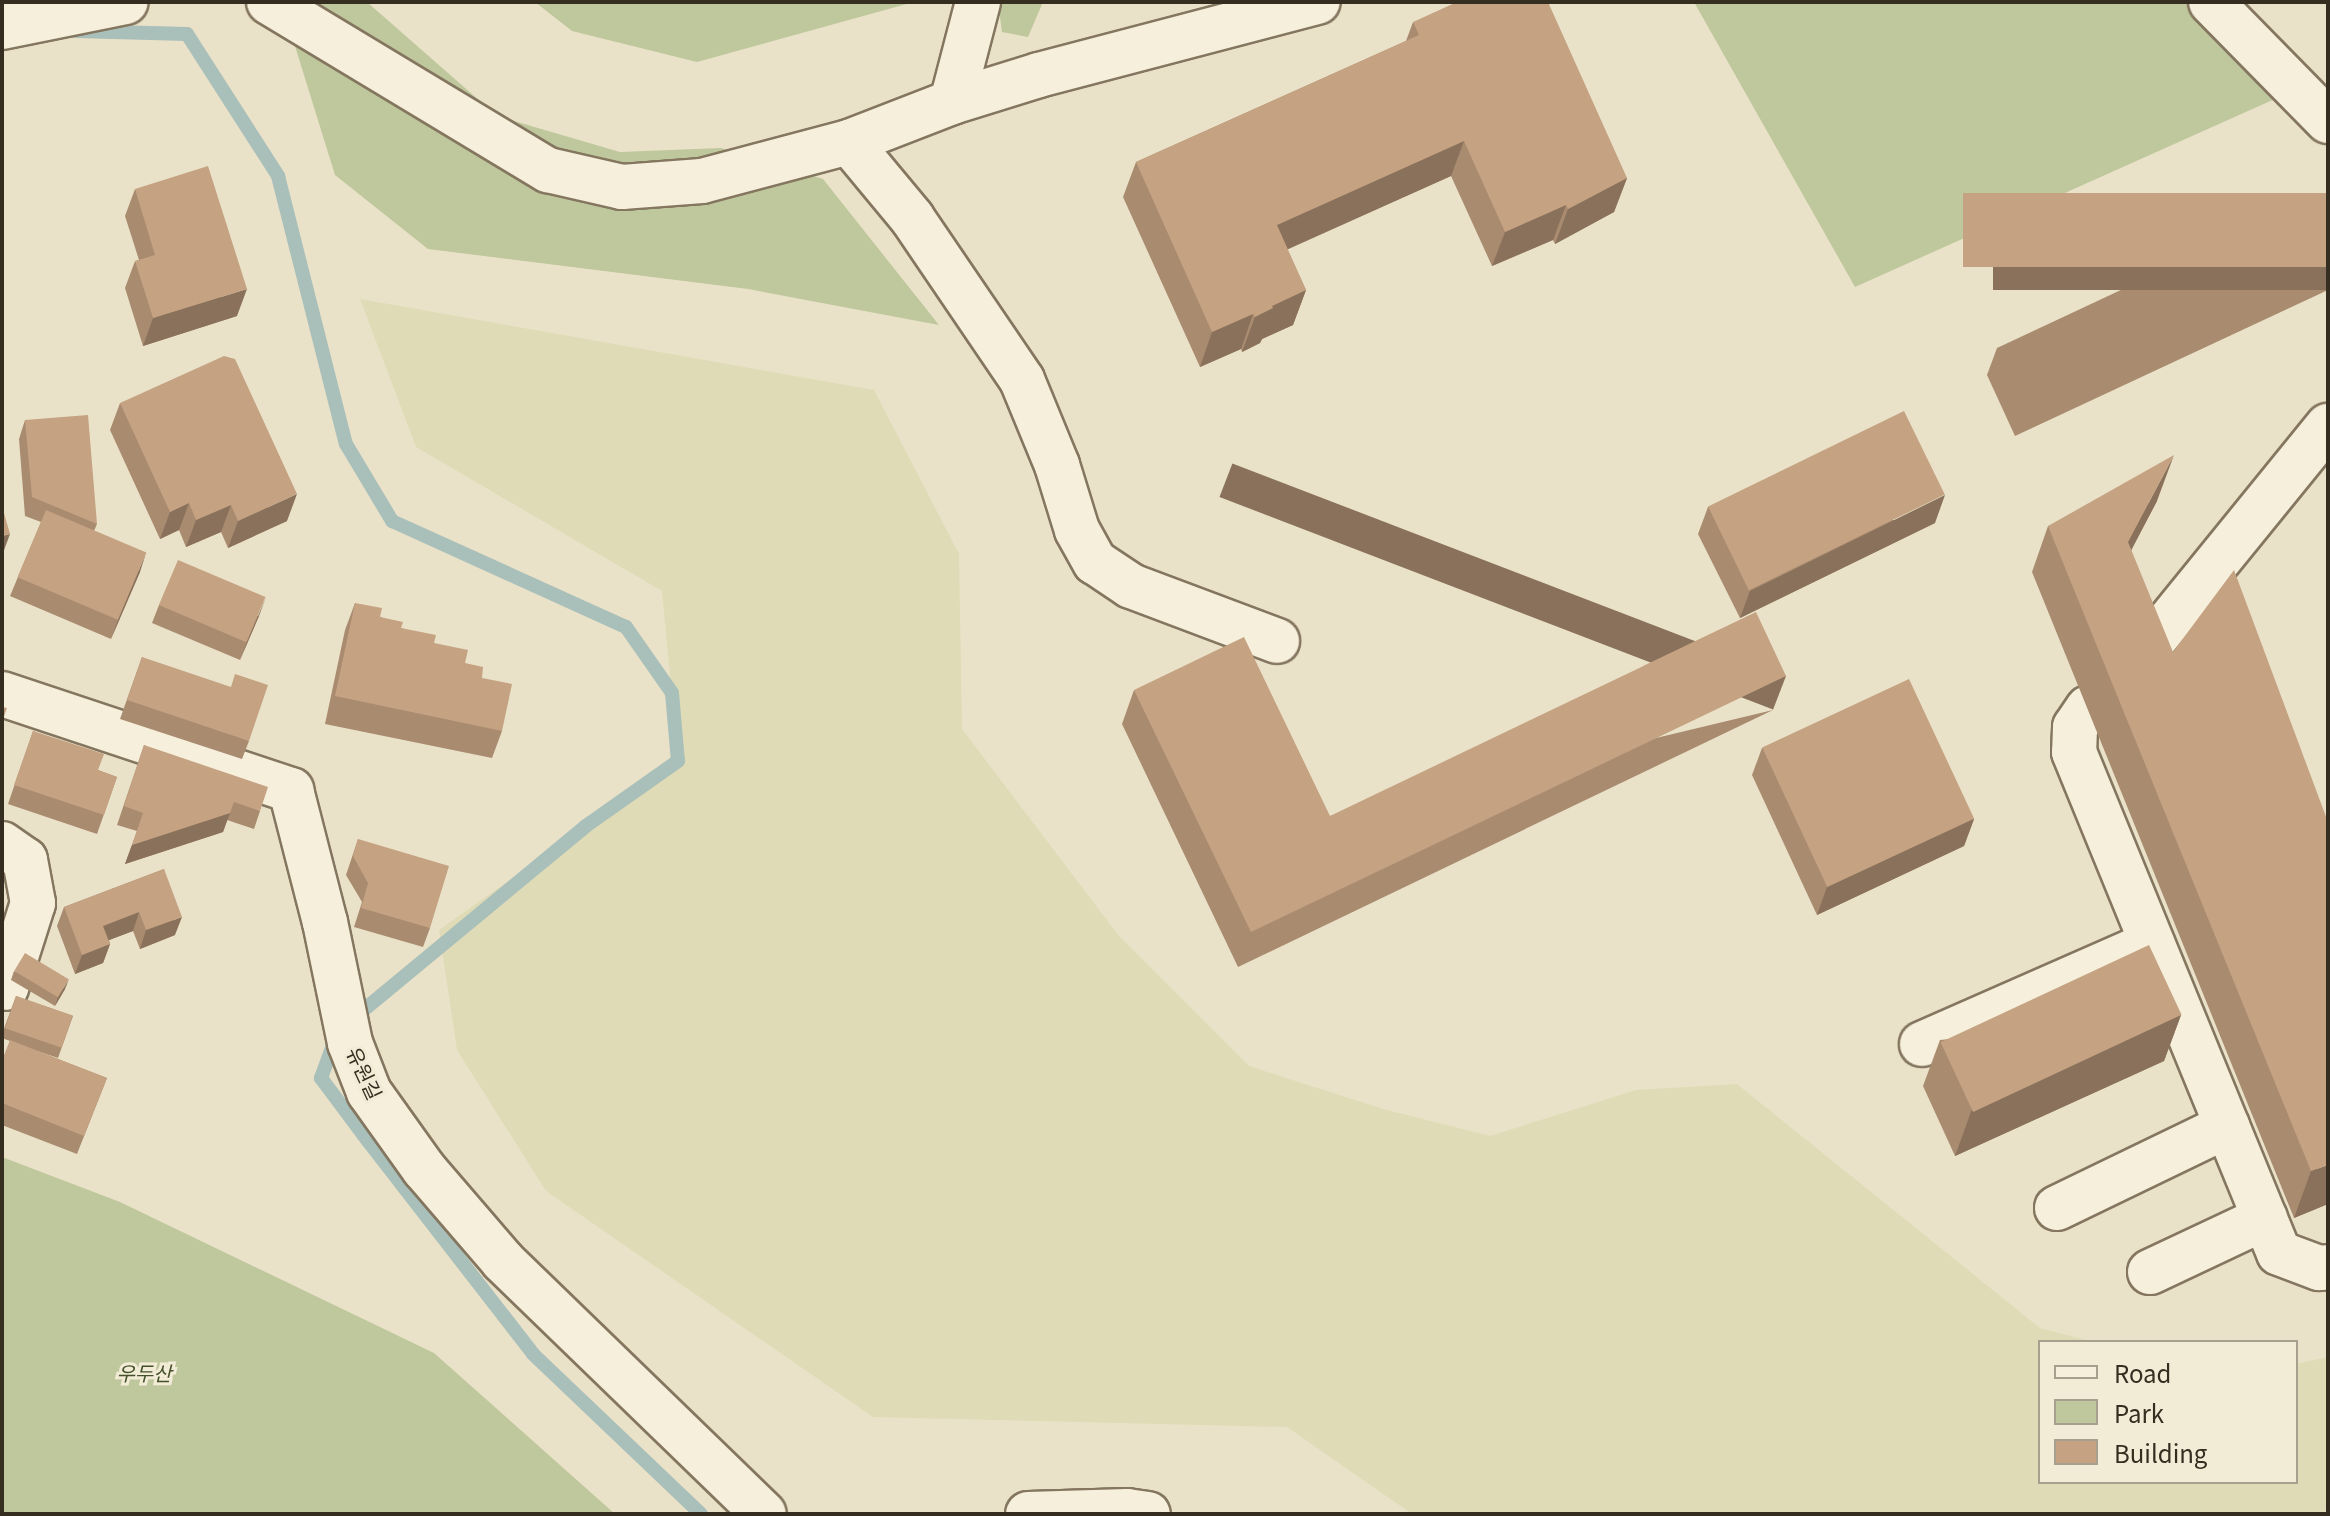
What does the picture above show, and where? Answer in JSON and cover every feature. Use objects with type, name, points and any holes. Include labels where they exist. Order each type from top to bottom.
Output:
[{"type":"street","points":[[2,27],[126,2]]},
{"type":"street","points":[[269,2],[548,170],[622,187],[702,181],[849,142],[952,102],[1039,75],[1318,2]]},
{"type":"street","points":[[952,102],[978,2]]},
{"type":"street","points":[[2211,2],[2328,121]]},
{"type":"street","points":[[849,142],[912,218],[1022,380],[1057,465],[1077,530],[1095,562],[1131,586],[1277,641]]},
{"type":"street","points":[[2140,657],[2328,426]]},
{"type":"street","name":"유원길","points":[[2,694],[291,790],[350,1043],[369,1092],[424,1169],[503,1261],[764,1514]]},
{"type":"street","points":[[2088,708],[2075,727],[2074,752],[2279,1253],[2319,1268],[2328,1267]]},
{"type":"street","points":[[2,844],[25,860],[33,903],[6,988]]},
{"type":"street","points":[[1922,1044],[2152,943]]},
{"type":"street","points":[[2057,1208],[2227,1126]]},
{"type":"street","points":[[2150,1272],[2265,1218]]},
{"type":"street","points":[[1028,1514],[1127,1511],[1148,1514]]},
{"type":"shaded area","points":[[360,299],[874,390],[959,554],[962,729],[1119,936],[1249,1066],[1383,1109],[1490,1136],[1636,1090],[1737,1084],[2040,1328],[2085,1340],[2038,1340],[2038,1484],[2298,1484],[2298,1364],[2328,1357],[2328,1509],[2321,1514],[1412,1514],[1287,1427],[873,1417],[546,1191],[457,1050],[439,930],[678,761],[662,591],[416,447]]},
{"type":"green space","points":[[300,2],[367,2],[497,116],[620,152],[721,148],[823,179],[939,325],[748,289],[428,249],[335,175],[290,30]]},
{"type":"green space","points":[[535,2],[914,2],[697,62],[572,31]]},
{"type":"green space","points":[[998,2],[1043,2],[1028,37],[1002,32]]},
{"type":"green space","points":[[1694,2],[2189,2],[2277,98],[1855,287]]},
{"type":"green space","name":"우두산","points":[[2,1157],[120,1202],[434,1353],[615,1514],[2,1514]]},
{"type":"building","points":[[1457,2],[1548,2],[1627,178],[1568,209],[1566,205],[1505,232],[1464,141],[1277,225],[1306,290],[1255,317],[1253,314],[1212,332],[1136,162],[1419,35],[1413,22]]},
{"type":"building","points":[[208,166],[247,289],[153,318],[135,261],[155,255],[135,189]]},
{"type":"building","points":[[1963,193],[2328,193],[2328,267],[1963,267]]},
{"type":"building","points":[[224,356],[235,359],[297,494],[238,521],[231,505],[196,520],[189,503],[170,512],[120,403]]},
{"type":"building","points":[[1904,411],[1945,495],[1749,590],[1708,507]]},
{"type":"building","points":[[88,415],[97,524],[32,497],[25,420]]},
{"type":"building","points":[[2174,455],[2128,542],[2173,652],[2234,570],[2328,822],[2328,1165],[2311,1171],[2048,526]]},
{"type":"building","points":[[2,506],[10,534],[2,536]]},
{"type":"building","points":[[46,510],[146,553],[118,620],[17,577]]},
{"type":"building","points":[[178,560],[265,597],[246,642],[159,605]]},
{"type":"building","points":[[355,603],[382,608],[380,617],[403,622],[401,628],[436,635],[434,643],[468,650],[465,663],[483,667],[482,678],[512,684],[502,731],[335,696]]},
{"type":"building","points":[[1756,612],[1786,676],[1251,932],[1134,690],[1244,637],[1330,816]]},
{"type":"building","points":[[142,657],[231,687],[235,674],[268,685],[249,741],[127,700]]},
{"type":"building","points":[[1909,679],[1974,819],[1827,887],[1762,747]]},
{"type":"building","points":[[33,731],[104,754],[98,770],[117,777],[104,815],[14,785]]},
{"type":"building","points":[[144,745],[268,787],[260,811],[234,802],[230,813],[132,845],[143,813],[124,806]]},
{"type":"building","points":[[358,839],[449,866],[430,928],[361,908],[368,883],[353,856]]},
{"type":"building","points":[[164,869],[182,917],[146,930],[139,912],[103,926],[110,944],[82,955],[64,907]]},
{"type":"building","points":[[2149,945],[2182,1015],[1973,1112],[1941,1042]]},
{"type":"building","points":[[25,953],[69,979],[58,997],[14,971]]},
{"type":"building","points":[[16,996],[73,1016],[62,1048],[5,1028]]},
{"type":"building","points":[[10,1040],[107,1078],[84,1136],[2,1103],[2,1061]]},
{"type":"waterway","points":[[75,31],[187,34],[278,176],[346,444],[392,521],[626,627],[672,693],[678,761],[586,826],[353,1019]]},
{"type":"waterway","points":[[336,1037],[321,1078],[368,1141],[533,1354],[701,1514]]}]
